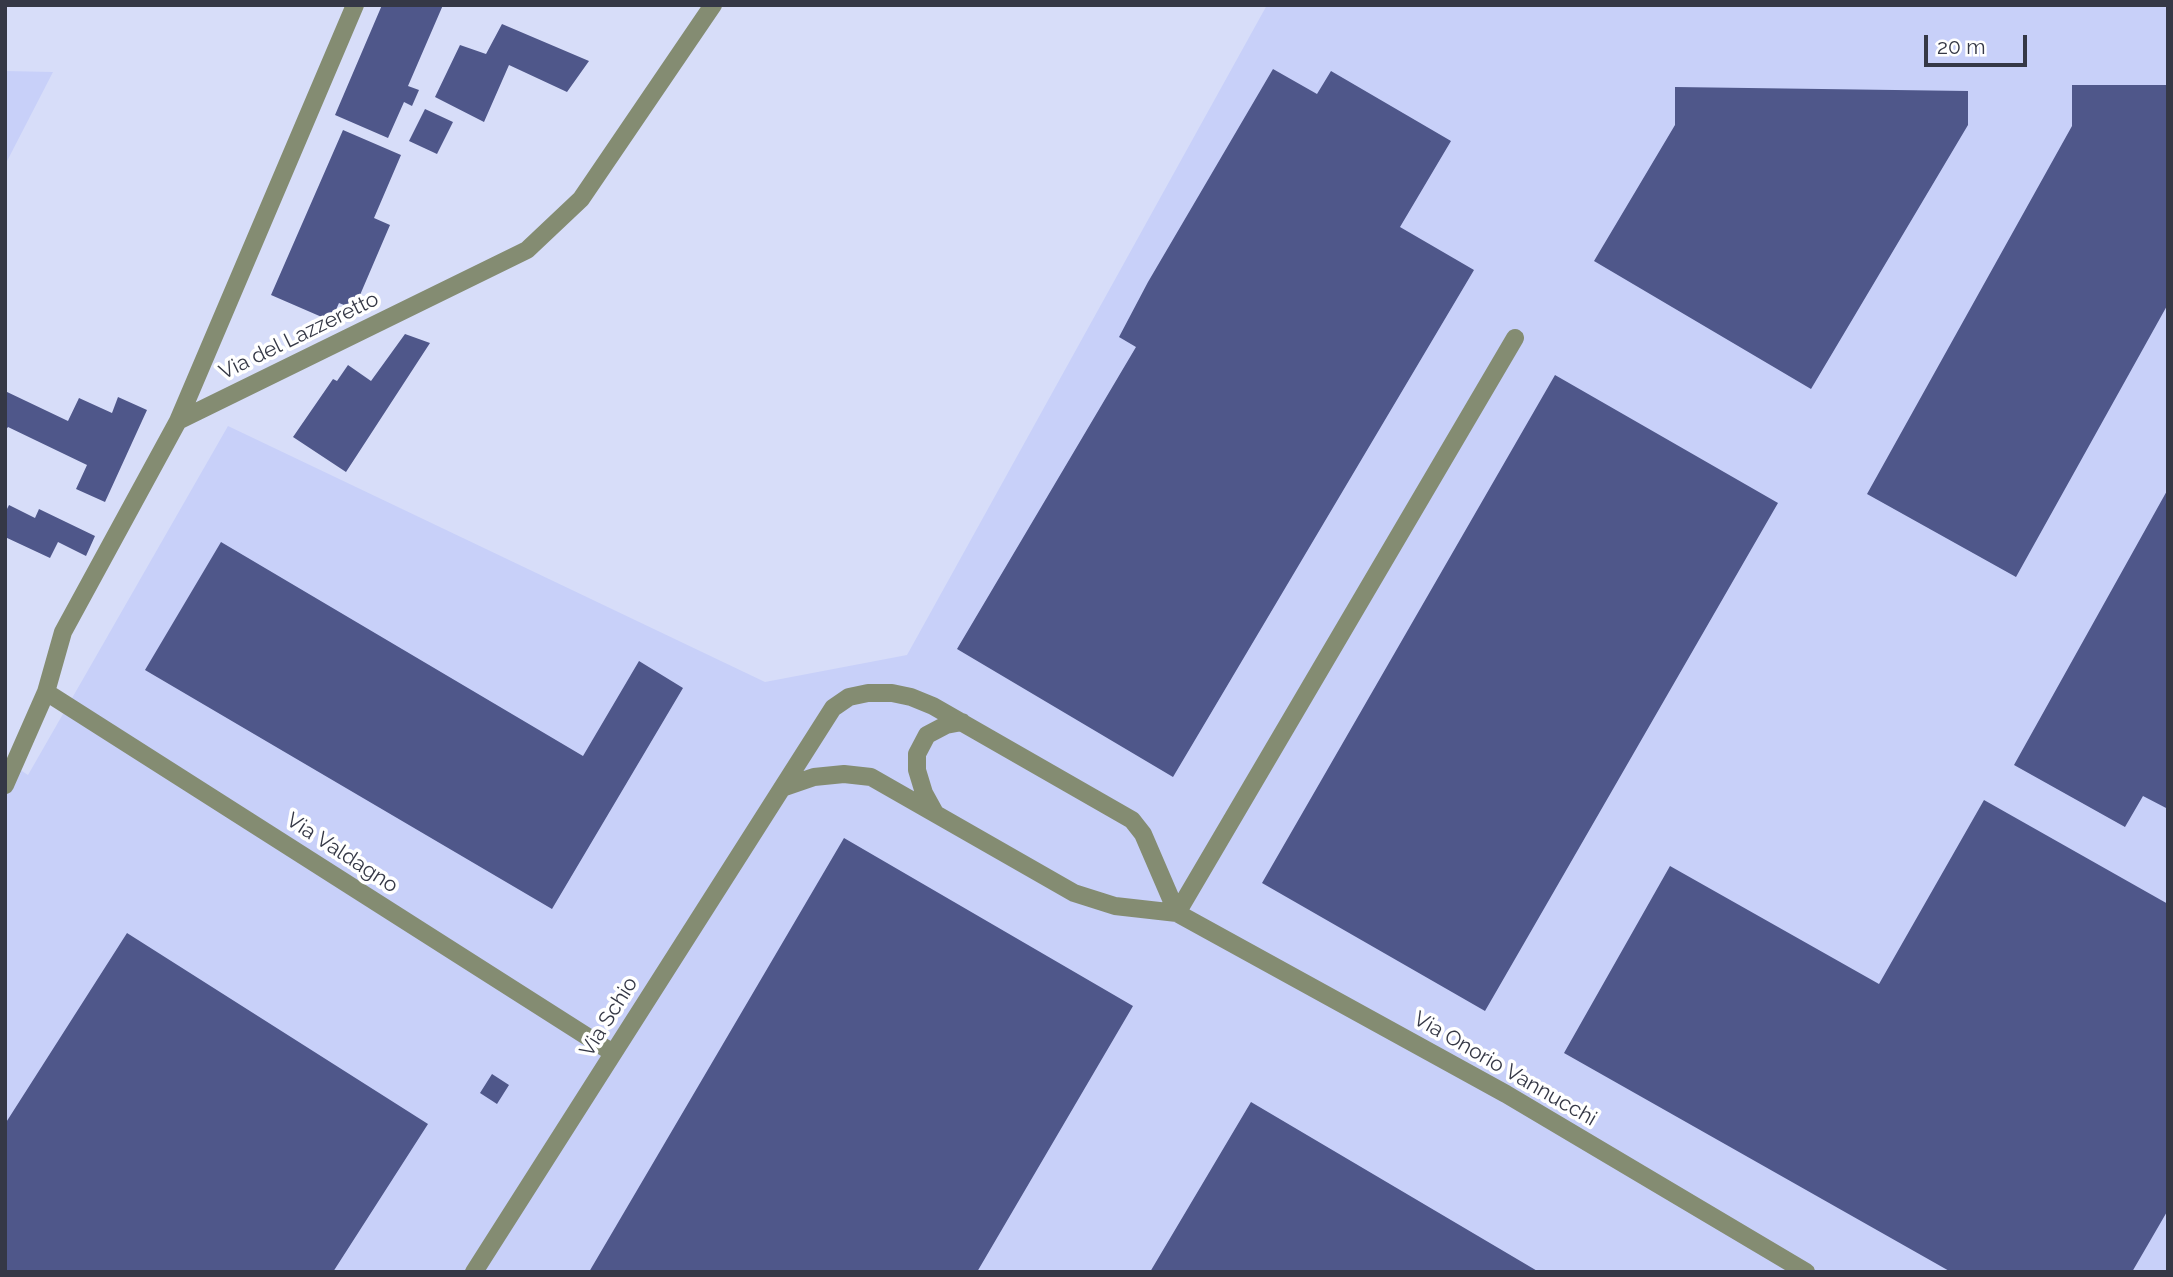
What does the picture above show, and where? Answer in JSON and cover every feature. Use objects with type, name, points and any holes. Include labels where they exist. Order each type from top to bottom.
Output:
[{"type":"street","points":[[5,785],[46,692],[63,632],[178,421],[355,5]]},
{"type":"street","name":"Via del Lazzeretto","points":[[178,421],[527,250],[581,200],[713,5]]},
{"type":"street","points":[[1177,913],[1515,338]]},
{"type":"street","name":"Via Valdagno","points":[[46,692],[613,1053]]},
{"type":"street","points":[[782,788],[833,708],[849,697],[868,693],[892,693],[911,697],[962,722],[1132,820],[1143,834],[1177,913]]},
{"type":"street","points":[[935,813],[924,793],[917,770],[917,754],[927,735],[946,725],[962,722]]},
{"type":"street","name":"Via Onorio Vannucchi","points":[[782,788],[814,777],[844,774],[871,777],[1074,893],[1115,906],[1177,913],[1500,1090],[1806,1272]]},
{"type":"street","name":"Via Schio","points":[[474,1272],[782,788]]},
{"type":"shaded area","points":[[1267,5],[2168,5],[2168,1272],[5,1272],[5,760],[28,775],[228,426],[765,682],[907,655]]},
{"type":"shaded area","points":[[5,71],[53,72],[5,165]]},
{"type":"building","points":[[382,5],[443,5],[408,86],[419,90],[412,106],[404,102],[388,138],[335,115]]},
{"type":"building","points":[[502,24],[589,61],[567,92],[509,65],[484,122],[435,97],[460,45],[486,54]]},
{"type":"building","points":[[1273,69],[1317,94],[1331,71],[1451,141],[1400,227],[1474,270],[1173,777],[957,649],[1136,347],[1119,337],[1148,282]]},
{"type":"building","points":[[2072,85],[2168,85],[2168,304],[2016,577],[1867,494],[2072,126]]},
{"type":"building","points":[[1675,87],[1968,91],[1968,125],[1811,389],[1594,261],[1675,125]]},
{"type":"building","points":[[425,109],[453,122],[437,154],[409,141]]},
{"type":"building","points":[[343,130],[401,155],[374,218],[390,225],[354,309],[339,303],[331,321],[271,295]]},
{"type":"building","points":[[405,334],[430,343],[346,472],[293,437],[333,379],[337,381],[348,365],[371,381]]},
{"type":"building","points":[[1555,375],[1778,503],[1485,1011],[1262,883]]},
{"type":"building","points":[[5,391],[68,421],[79,398],[112,413],[118,397],[147,410],[105,502],[76,489],[87,465],[8,427],[5,431]]},
{"type":"building","points":[[2168,489],[2168,809],[2143,796],[2125,827],[2014,765]]},
{"type":"building","points":[[9,505],[35,518],[39,509],[95,536],[86,556],[58,542],[50,558],[5,537],[5,513]]},
{"type":"building","points":[[221,542],[583,756],[639,661],[683,688],[552,909],[145,670]]},
{"type":"building","points":[[1984,800],[2168,904],[2168,1210],[2132,1272],[1951,1272],[1564,1053],[1670,866],[1879,984]]},
{"type":"building","points":[[844,838],[1133,1006],[977,1272],[589,1272]]},
{"type":"building","points":[[127,933],[428,1124],[333,1272],[5,1272],[5,1124]]},
{"type":"building","points":[[492,1074],[509,1085],[497,1104],[480,1093]]},
{"type":"building","points":[[1251,1102],[1539,1272],[1150,1272]]}]
